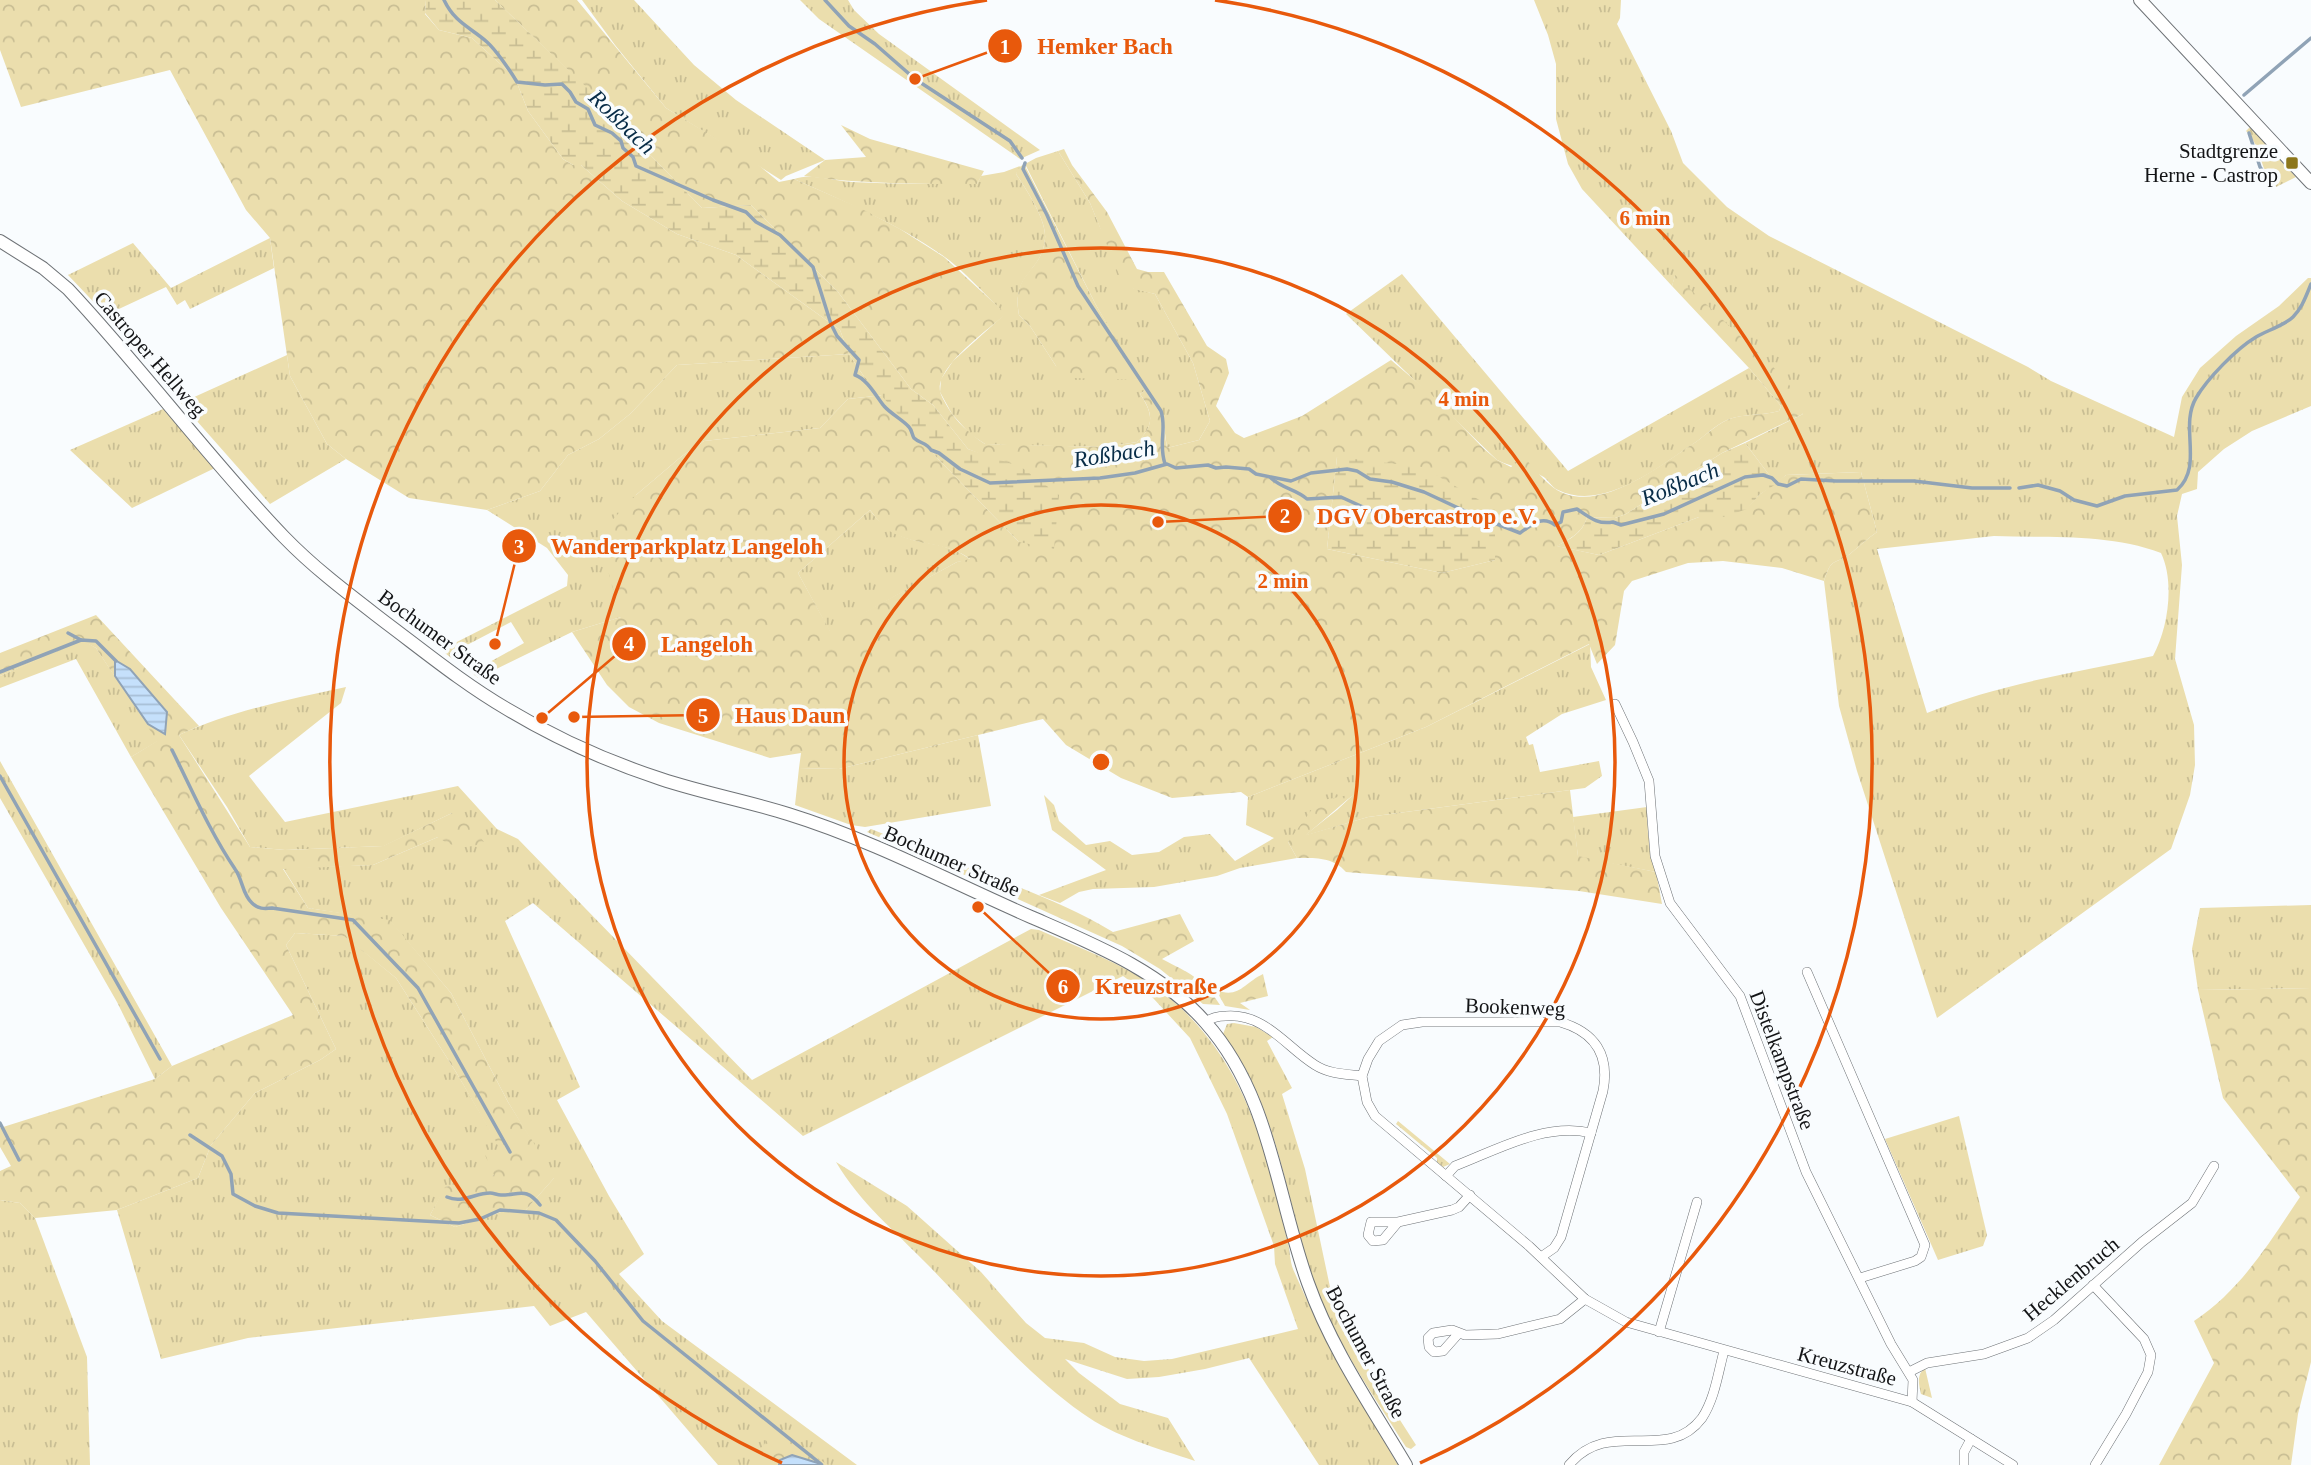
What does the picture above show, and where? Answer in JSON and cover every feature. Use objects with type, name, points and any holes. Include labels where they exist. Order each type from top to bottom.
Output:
[{"type":"main road","points":[[2140,0],[2311,183]]},
{"type":"main road","name":"Castroper Hellweg","points":[[0,241],[43,268],[68,289],[257,508]]},
{"type":"main road","name":"Bochumer Straße","points":[[257,508],[287,541],[323,573],[426,653],[509,710],[604,757],[662,779],[786,813],[829,828],[1115,955],[1174,992],[1206,1022],[1233,1059],[1256,1106],[1301,1265],[1318,1309],[1353,1376],[1406,1465]]},
{"type":"street","name":"Distelkampstraße","points":[[1615,704],[1649,781],[1655,856],[1670,903],[1740,996],[1807,1172],[1891,1344],[1909,1372]]},
{"type":"street","points":[[1807,972],[1925,1245],[1921,1258],[1915,1262],[1860,1278]]},
{"type":"street","points":[[1206,1022],[1229,1015],[1244,1017],[1275,1032],[1322,1069],[1362,1076]]},
{"type":"street","name":"Bookenweg","points":[[1362,1076],[1379,1041],[1394,1029],[1411,1022],[1560,1022],[1574,1026],[1588,1035],[1604,1063],[1603,1091],[1561,1237],[1554,1248],[1541,1257]]},
{"type":"street","name":"Kreuzstraße","points":[[1362,1076],[1367,1102],[1375,1116],[1470,1195],[1585,1299],[1626,1322],[1912,1402],[2013,1465]]},
{"type":"street","points":[[1446,1176],[1455,1166],[1545,1132],[1575,1130],[1591,1133]]},
{"type":"street","name":"Hecklenbruch","points":[[1909,1372],[1927,1363],[1984,1354],[2028,1338],[2054,1320],[2141,1242],[2192,1203],[2214,1166]]},
{"type":"street","points":[[1398,1222],[1452,1210],[1459,1207],[1470,1195]]},
{"type":"street","points":[[1659,1332],[1697,1202]]},
{"type":"street","points":[[2093,1285],[2144,1339],[2151,1355],[2148,1372],[2095,1465]]},
{"type":"street","points":[[1459,1333],[1498,1334],[1560,1319],[1585,1299]]},
{"type":"street","points":[[1569,1465],[1579,1455],[1602,1443],[1627,1442],[1651,1446],[1677,1440],[1690,1432],[1702,1418],[1710,1402],[1724,1351]]},
{"type":"street","points":[[1909,1372],[1914,1387],[1912,1402]]},
{"type":"street","points":[[1964,1465],[1964,1452],[1971,1439]]},
{"type":"green space","points":[[0,0],[426,0],[425,14],[439,30],[472,38],[508,71],[517,83],[528,111],[563,159],[573,165],[581,165],[622,201],[677,234],[736,255],[840,330],[849,354],[677,365],[630,414],[599,439],[568,455],[540,491],[487,510],[409,498],[327,444],[290,376],[270,238],[246,210],[170,70],[21,107],[0,50]]},
{"type":"green space","points":[[426,0],[495,0],[600,100],[702,208],[751,205],[838,292],[911,389],[933,405],[968,449],[1021,467],[1059,495],[1054,549],[1019,542],[939,460],[863,375],[849,354],[840,330],[736,255],[677,234],[622,201],[581,165],[573,165],[563,159],[528,111],[517,83],[508,71],[472,38],[439,30],[425,13]]},
{"type":"green space","points":[[495,0],[577,0],[666,108],[756,163],[779,182],[794,179],[860,208],[944,257],[1006,314],[965,349],[941,381],[940,391],[951,412],[985,444],[1106,447],[1137,442],[1149,425],[1150,413],[1140,394],[1146,390],[1161,411],[1167,448],[1199,440],[1210,421],[1193,363],[1155,294],[1134,289],[1122,282],[1090,203],[1058,151],[1064,149],[1072,165],[1107,212],[1137,269],[1164,272],[1207,346],[1226,359],[1229,373],[1216,406],[1235,433],[1244,438],[1302,416],[1391,360],[1432,395],[1497,460],[1511,467],[1524,457],[1550,485],[1570,495],[1588,497],[1626,486],[1727,420],[1779,411],[1781,406],[1672,286],[1675,275],[1787,380],[1803,414],[1722,453],[1626,514],[1615,518],[1587,517],[1579,531],[1557,546],[1599,555],[1699,517],[1724,516],[1747,508],[1759,495],[1786,475],[1861,472],[1877,532],[1850,554],[1831,565],[1824,581],[1782,568],[1723,561],[1688,563],[1632,581],[1624,591],[1615,645],[1597,664],[1589,644],[1426,727],[1248,797],[1241,792],[1172,798],[1121,778],[1066,745],[1043,719],[839,769],[799,768],[801,753],[770,758],[659,723],[629,707],[607,685],[572,632],[621,617],[598,535],[636,495],[704,441],[820,428],[848,399],[883,395],[939,460],[1019,542],[983,455],[968,449],[933,405],[911,389],[838,292],[751,205],[702,208],[599,100]],"holes":[[[1337,457],[1495,560],[1442,573],[1327,549]],[[870,510],[883,526],[893,533],[952,550],[970,559],[957,562],[830,631],[798,573]]]},
{"type":"green space","points":[[582,0],[634,0],[694,65],[736,100],[825,160],[781,180],[666,108]]},
{"type":"green space","points":[[800,0],[848,0],[854,10],[879,34],[1040,150],[1020,159],[819,19]]},
{"type":"green space","points":[[1534,0],[1621,0],[1617,24],[1671,131],[1683,163],[1727,207],[1769,236],[2051,381],[2174,437],[2182,397],[2200,368],[2236,336],[2279,306],[2311,278],[2311,406],[2252,431],[2224,449],[2198,472],[2197,489],[2182,494],[2177,516],[2182,565],[2175,659],[2194,725],[2195,765],[2190,795],[2171,849],[1937,1018],[1857,771],[1839,706],[1824,581],[1831,565],[1850,554],[1877,532],[1861,472],[1786,475],[1776,484],[1745,443],[1803,414],[1675,276],[1672,286],[1582,189],[1568,164],[1556,119],[1556,64]],"holes":[[[1994,536],[2100,539],[2161,553],[2168,578],[2168,605],[2163,633],[2153,656],[2010,686],[1927,713],[1877,549]]]},
{"type":"green space","points":[[841,125],[870,139],[984,171],[977,184],[912,184],[804,176],[825,160],[866,157]]},
{"type":"green space","points":[[2250,127],[2296,177],[2276,187],[2272,186],[2251,136],[2246,131]]},
{"type":"green space","points":[[1058,151],[1090,203],[1133,288],[1155,294],[1193,363],[1210,421],[1199,440],[1167,448],[1162,411],[1146,390],[1140,394],[1150,413],[1149,425],[1137,442],[1106,447],[985,444],[970,434],[952,414],[940,392],[941,379],[953,361],[1005,314],[959,268],[925,243],[794,179],[808,177],[899,184],[977,184],[981,176],[1020,166],[1016,174],[1039,214],[1045,239],[1039,259],[1019,290],[1019,315],[1030,326],[1056,366],[1139,380],[1096,305],[1025,164]]},
{"type":"green space","points":[[1024,164],[1096,305],[1140,380],[1071,378],[1056,366],[1030,326],[1019,315],[1019,289],[1039,259],[1045,239],[1039,214],[1016,174],[1017,169]]},
{"type":"green space","points":[[270,238],[274,268],[190,309],[185,300],[177,305],[166,287],[106,315],[68,275],[133,243],[171,288]]},
{"type":"green space","points":[[1402,274],[1568,471],[1749,368],[1781,406],[1779,411],[1740,416],[1723,422],[1646,475],[1611,491],[1575,495],[1558,490],[1542,476],[1497,460],[1346,314]]},
{"type":"green space","points":[[849,354],[863,375],[883,395],[848,399],[820,428],[704,441],[636,495],[621,617],[572,632],[478,678],[466,668],[466,664],[475,662],[479,668],[524,643],[511,622],[467,645],[470,653],[454,660],[441,650],[567,586],[568,575],[547,548],[487,510],[540,491],[568,455],[599,439],[630,414],[677,365]]},
{"type":"green space","points":[[287,355],[290,376],[327,444],[346,459],[270,504],[181,403]]},
{"type":"green space","points":[[163,409],[215,468],[132,508],[70,450]]},
{"type":"green space","points":[[1745,443],[1776,484],[1759,495],[1747,509],[1724,517],[1699,517],[1599,555],[1556,546],[1579,532],[1587,517],[1615,518],[1626,514],[1722,453]]},
{"type":"green space","points":[[1337,457],[1422,467],[1495,509],[1495,560],[1442,573],[1327,549]]},
{"type":"green space","points":[[870,510],[894,533],[945,547],[971,560],[957,562],[830,632],[798,573]]},
{"type":"green space","points":[[96,615],[199,726],[179,735],[250,847],[285,850],[383,846],[452,813],[473,827],[484,842],[460,847],[438,837],[373,865],[283,869],[308,908],[390,920],[451,993],[508,1102],[555,1177],[524,1212],[504,1211],[455,1227],[430,1215],[445,1187],[494,1175],[485,1155],[502,1152],[456,1072],[396,978],[344,936],[295,933],[286,945],[336,1049],[255,1093],[211,1145],[198,1178],[117,1210],[35,1218],[20,1203],[0,1200],[0,1171],[11,1166],[0,1147],[0,1128],[155,1079],[172,1066],[293,1015],[221,908],[131,757],[157,741],[96,648],[82,641],[0,676],[0,653]]},
{"type":"green space","points":[[82,640],[96,648],[158,741],[131,757],[76,659],[0,688],[0,676]]},
{"type":"green space","points":[[1590,644],[1591,667],[1606,700],[1562,714],[1526,737],[1529,745],[1533,744],[1540,772],[1599,761],[1602,776],[1585,788],[1368,817],[1304,836],[1353,795],[1288,842],[1297,858],[1154,887],[1093,889],[1079,892],[1060,903],[1039,895],[1106,870],[1052,830],[1044,795],[1054,805],[1059,821],[1086,845],[1110,841],[1132,855],[1159,852],[1184,837],[1210,834],[1235,861],[1274,838],[1246,825],[1248,797],[1426,727]]},
{"type":"green space","points":[[346,687],[341,703],[249,776],[285,822],[458,786],[497,829],[518,839],[752,1080],[1031,929],[1039,930],[1115,964],[1164,993],[1203,1032],[1234,1077],[1265,1155],[1293,1269],[1329,1344],[1398,1465],[1319,1465],[1249,1358],[1159,1377],[1127,1379],[1065,1359],[1120,1404],[1168,1418],[1195,1461],[1108,1429],[1082,1413],[1040,1380],[867,1204],[836,1162],[907,1206],[981,1272],[1026,1323],[1045,1338],[1084,1343],[1115,1357],[1144,1361],[1172,1359],[1298,1329],[1275,1264],[1274,1246],[1227,1114],[1190,1038],[1153,998],[1123,976],[803,1136],[533,903],[505,921],[580,1087],[557,1100],[644,1254],[619,1274],[662,1321],[857,1465],[718,1465],[586,1312],[550,1326],[534,1306],[248,1338],[161,1359],[117,1210],[198,1178],[211,1145],[255,1093],[336,1049],[286,945],[295,933],[345,936],[396,978],[503,1152],[494,1175],[446,1187],[430,1215],[455,1227],[504,1211],[524,1212],[554,1178],[508,1102],[451,993],[390,921],[308,908],[283,868],[373,865],[438,837],[452,813],[384,846],[285,850],[250,847],[179,735],[240,712]]},
{"type":"green space","points":[[978,735],[991,806],[865,827],[851,825],[795,805],[799,768],[839,769]]},
{"type":"green space","points":[[0,761],[172,1066],[155,1079],[117,1002],[0,798]]},
{"type":"green space","points":[[1570,790],[1578,856],[1656,872],[1662,904],[1579,891],[1346,872],[1330,861],[1297,858],[1288,842],[1318,801],[1354,794],[1306,835],[1368,817]]},
{"type":"green space","points":[[1647,807],[1648,834],[1656,872],[1578,857],[1573,817]]},
{"type":"green space","points":[[871,829],[939,856],[936,862],[867,832]]},
{"type":"green space","points":[[939,856],[1050,900],[1113,932],[1180,914],[1194,941],[1162,959],[1201,982],[1220,1005],[1203,1004],[1160,969],[1122,946],[936,862]]},
{"type":"green space","points":[[2311,905],[2311,988],[2198,990],[2192,949],[2200,908]]},
{"type":"green space","points":[[1263,974],[1268,996],[1240,1003],[1250,1010],[1225,1006],[1216,990],[1230,993],[1236,991]]},
{"type":"green space","points":[[2311,988],[2311,1362],[2298,1414],[2291,1465],[2159,1465],[2214,1363],[2194,1321],[2211,1309],[2240,1280],[2300,1197],[2223,1098],[2198,990]]},
{"type":"green space","points":[[1227,1024],[1256,1027],[1273,1037],[1267,1041],[1292,1088],[1282,1094],[1305,1169],[1330,1287],[1344,1324],[1375,1381],[1416,1445],[1411,1449],[1406,1447],[1355,1366],[1322,1302],[1303,1248],[1268,1121],[1241,1061],[1223,1034]]},
{"type":"green space","points":[[1959,1116],[1987,1235],[1983,1246],[1938,1260],[1885,1139]]},
{"type":"green space","points":[[1398,1121],[1450,1164],[1443,1167],[1437,1162],[1437,1158],[1396,1124]]},
{"type":"green space","points":[[0,1200],[20,1203],[35,1218],[87,1357],[90,1465],[0,1465]]},
{"type":"green space","points":[[1925,1368],[1932,1398],[1921,1394],[1919,1377]]},
{"type":"green space","points":[[774,1429],[828,1465],[751,1465]]},
{"type":"water","points":[[115,660],[130,669],[167,712],[165,734],[148,724],[115,676]]},
{"type":"water","points":[[792,1455],[823,1465],[779,1465],[780,1460]]},
{"type":"waterway","name":"Roßbach","points":[[444,0],[458,19],[491,46],[517,82],[562,84],[576,102],[588,109],[595,125],[621,141],[636,166],[746,212],[756,222],[780,235],[813,267],[831,324],[837,336],[859,360],[855,375],[867,384],[887,409],[909,427],[916,440],[960,469],[990,483],[1100,478],[1135,473],[1167,464],[1176,468],[1208,465],[1216,468],[1249,469],[1256,474],[1291,481],[1311,473],[1347,469],[1357,471],[1370,479],[1392,482],[1424,492],[1520,533],[1541,521],[1555,525],[1561,522],[1563,512],[1577,509],[1598,521],[1621,525],[1664,514],[1745,477],[1763,475],[1787,486],[1801,479],[1914,481],[1972,488],[2010,488]]},
{"type":"waterway","points":[[825,0],[849,26],[875,44],[915,79],[1010,141],[1022,158]]},
{"type":"waterway","name":"Roßbach","points":[[2244,95],[2311,38]]},
{"type":"waterway","name":"Roßbach","points":[[2249,133],[2260,167],[2272,185]]},
{"type":"waterway","points":[[1025,163],[1023,169],[1047,215],[1078,286],[1161,411],[1165,464]]},
{"type":"waterway","name":"Roßbach","points":[[2019,488],[2038,485],[2097,506],[2125,496],[2177,490],[2189,470],[2191,409],[2201,390],[2240,349],[2293,317],[2311,284]]},
{"type":"waterway","points":[[1271,478],[1307,499],[1341,497],[1376,513]]},
{"type":"waterway","name":"Roßbach","points":[[1480,524],[1495,523]]},
{"type":"waterway","points":[[68,633],[81,640]]},
{"type":"waterway","points":[[0,672],[81,640],[96,641],[116,661]]},
{"type":"waterway","points":[[172,750],[209,826],[254,905],[353,920],[418,988],[510,1152]]},
{"type":"waterway","points":[[0,776],[160,1059]]},
{"type":"waterway","points":[[0,1123],[19,1160]]},
{"type":"waterway","points":[[190,1135],[222,1156],[231,1174],[233,1194],[255,1206],[278,1213],[459,1223],[480,1219],[500,1210],[539,1213],[556,1220],[595,1261],[643,1321],[821,1464]]},
{"type":"waterway","points":[[447,1197],[463,1199],[484,1193],[522,1193],[531,1196],[540,1205]]},
{"type":"place","name":"Hemker Bach","points":[[915,79]]},
{"type":"place","name":"Stadtgrenze Herne - Castrop","points":[[2292,163]]},
{"type":"place","name":"DGV Obercastrop e.V.","points":[[1158,522]]},
{"type":"place","name":"Wanderparkplatz Langeloh","points":[[495,644]]},
{"type":"place","name":"Haus Daun","points":[[574,717]]},
{"type":"place","name":"Langeloh","points":[[542,718]]},
{"type":"place","name":"Kreuzstraße","points":[[978,907]]}]
